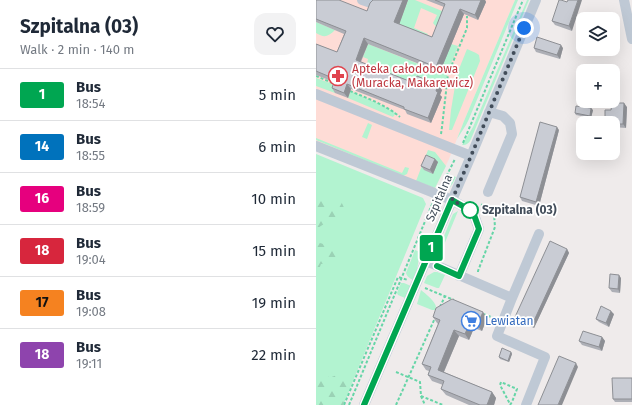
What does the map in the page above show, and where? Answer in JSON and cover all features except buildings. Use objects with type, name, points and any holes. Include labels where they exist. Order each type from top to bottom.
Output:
[{"type":"street","name":"Szpitalna","points":[[364,405],[536,0]]},
{"type":"street","points":[[624,0],[632,39]]},
{"type":"street","points":[[316,94],[471,156]]},
{"type":"street","points":[[488,192],[512,134],[510,123],[503,116],[489,112]]},
{"type":"street","points":[[443,136],[449,148]]},
{"type":"street","points":[[316,146],[452,200],[473,212],[479,229],[459,276]]},
{"type":"street","points":[[526,405],[545,357],[497,336],[539,234]]},
{"type":"street","points":[[426,262],[512,298]]},
{"type":"path","points":[[443,136],[442,127],[448,74],[467,28],[467,16]]},
{"type":"path","points":[[316,76],[338,85]]},
{"type":"path","points":[[350,91],[396,113]]},
{"type":"path","points":[[439,308],[445,296]]},
{"type":"path","points":[[396,405],[437,314]]},
{"type":"path","points":[[396,372],[420,382],[421,396],[425,405]]},
{"type":"path","points":[[501,382],[518,389],[510,405],[500,385],[501,382]]},
{"type":"path","points":[[421,396],[443,405]]},
{"type":"shaded area","points":[[316,0],[515,0],[449,159],[435,188],[316,142]]},
{"type":"green space","points":[[408,0],[415,0],[447,13],[438,29],[433,23],[437,15],[421,8],[414,28],[428,34],[427,36],[399,24]]},
{"type":"green space","points":[[515,0],[518,0],[469,119],[457,139],[464,121]]},
{"type":"green space","points":[[527,0],[529,0],[471,139],[468,144],[462,145],[473,127]]},
{"type":"green space","points":[[316,22],[335,30],[326,36],[319,35],[316,33]]},
{"type":"green space","points":[[368,44],[439,72],[451,44],[458,46],[448,71],[445,88],[418,77],[412,86],[367,64],[368,59],[363,57]]},
{"type":"green space","points":[[467,49],[479,55],[480,61],[452,130],[449,130],[457,74]]},
{"type":"green space","points":[[316,78],[338,86],[335,93],[316,86]]},
{"type":"green space","points":[[350,91],[396,113],[393,117],[348,98]]},
{"type":"green space","points":[[368,123],[372,125],[367,139],[362,137]]},
{"type":"green space","points":[[316,138],[402,173],[405,167],[409,168],[407,174],[403,176],[316,140]]},
{"type":"green space","points":[[428,150],[435,152],[446,166],[435,188],[416,181]]},
{"type":"green space","points":[[316,154],[423,198],[426,204],[343,405],[316,405]]},
{"type":"green space","points":[[448,176],[456,177],[451,186],[447,189],[441,190]]},
{"type":"green space","points":[[340,199],[347,214],[340,219],[322,225],[316,231],[316,200]]},
{"type":"green space","points":[[458,211],[439,257],[438,252],[453,214]]},
{"type":"green space","points":[[316,242],[339,248],[344,252],[335,262],[321,264],[318,272],[320,279],[316,279]]},
{"type":"green space","points":[[415,250],[420,252],[417,270],[413,280],[406,273]]},
{"type":"green space","points":[[434,272],[445,275],[439,288],[424,283],[427,276]]},
{"type":"green space","points":[[401,283],[411,286],[405,298],[397,293]]},
{"type":"green space","points":[[421,290],[436,305],[435,310],[417,304]]},
{"type":"green space","points":[[316,367],[328,369],[329,378],[342,373],[346,377],[350,384],[350,388],[343,405],[316,405]]},
{"type":"bus line","name":"1","points":[[364,405],[452,200],[473,212],[479,229],[459,276],[437,266]]},
{"type":"place","name":"Apteka całodobowa (Muracka, Makarewicz)","points":[[338,76]]},
{"type":"place","name":"Szpitalna (03)","points":[[470,210]]},
{"type":"place","name":"Lewiatan","points":[[471,321]]},
{"type":"route","points":[[470,210],[473,212],[452,200],[524,28]]}]
